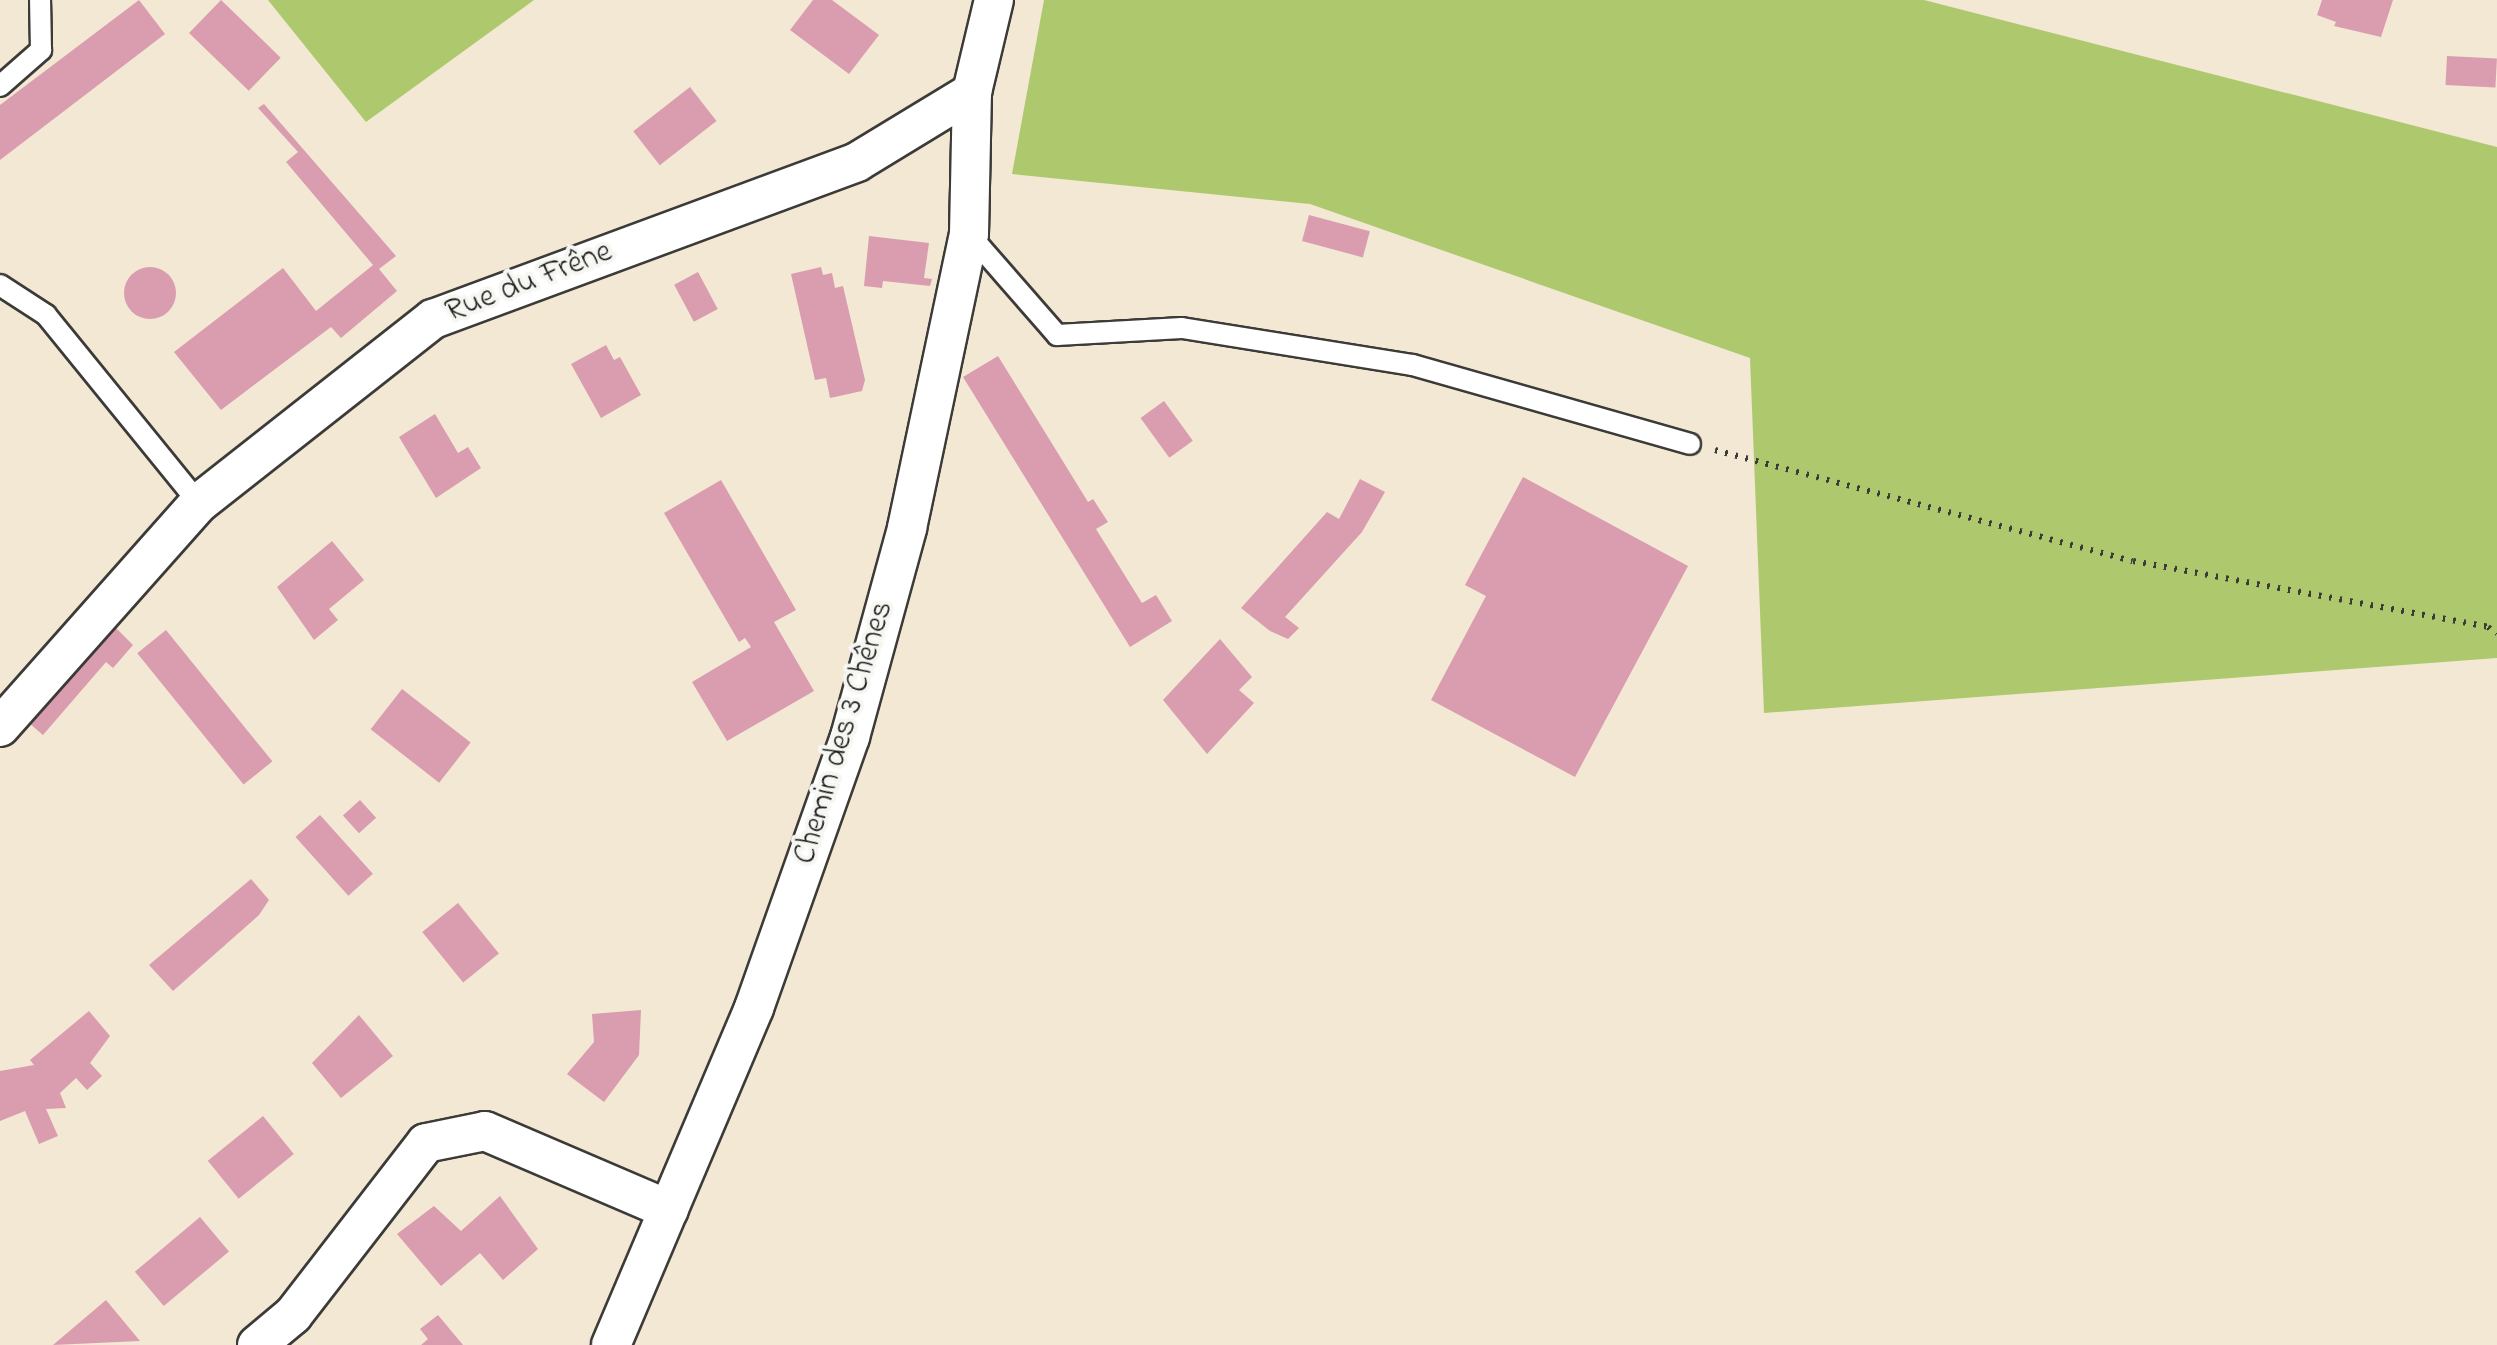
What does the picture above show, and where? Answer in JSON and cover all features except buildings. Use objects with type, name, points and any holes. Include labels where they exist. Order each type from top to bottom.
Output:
[{"type":"street","points":[[972,92],[994,0]]},
{"type":"street","name":"Chemin des 3 Chênes","points":[[611,1345],[754,1008],[850,737],[906,528],[969,234],[972,92]]},
{"type":"street","name":"Rue du Frêne","points":[[0,727],[200,504],[433,319],[857,162],[972,92]]},
{"type":"street","points":[[257,1345],[293,1315],[426,1144],[485,1131],[669,1210]]},
{"type":"lane","points":[[0,86],[40,50],[40,0]]},
{"type":"lane","points":[[969,234],[1058,334],[1182,328],[1413,365],[1690,444]]},
{"type":"lane","points":[[0,285],[46,315],[200,504]]},
{"type":"path","points":[[1690,444],[2133,561],[2488,627],[2497,634]]},
{"type":"green space","points":[[268,0],[534,0],[366,122]]},
{"type":"green space","points":[[1044,0],[1924,0],[2497,147],[2497,658],[1764,713],[1750,358],[1310,204],[1012,174]]}]
